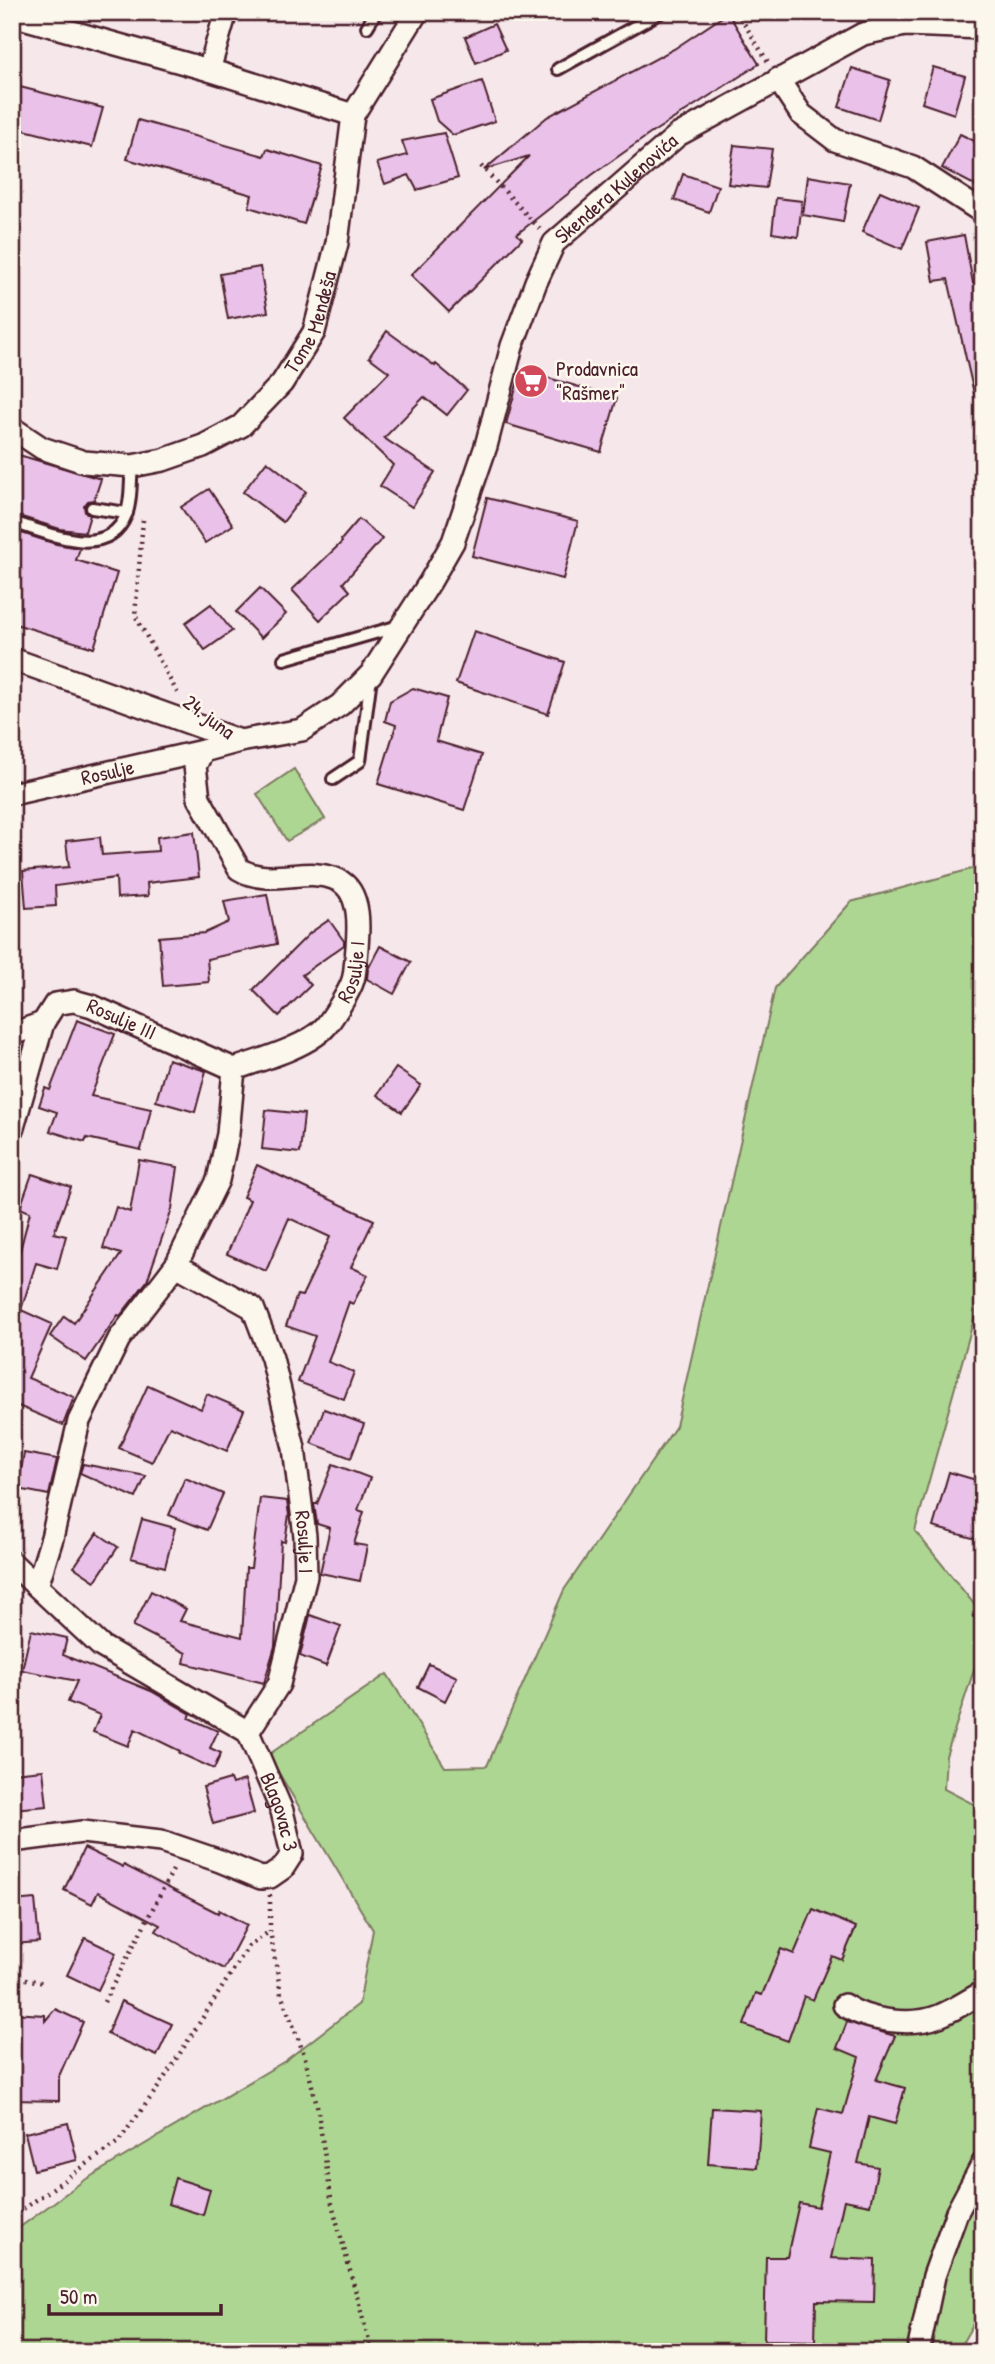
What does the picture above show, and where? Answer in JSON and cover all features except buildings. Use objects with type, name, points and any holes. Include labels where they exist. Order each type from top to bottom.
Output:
[{"type":"street","points":[[209,70],[226,12]]},
{"type":"street","name":"Tome Mendeša","points":[[132,466],[163,460],[203,446],[241,426],[282,383],[314,332],[337,243],[353,114],[417,12]]},
{"type":"street","points":[[12,15],[209,70],[353,114]]},
{"type":"street","name":"Skendera Kulenovića","points":[[240,741],[302,730],[340,705],[371,674],[430,582],[453,542],[486,446],[512,346],[554,243],[678,135],[863,34],[905,25],[983,28]]},
{"type":"street","points":[[778,79],[801,114],[835,140],[913,167],[983,214]]},
{"type":"street","points":[[12,428],[42,447],[84,462],[132,466]]},
{"type":"street","name":"24. juna","points":[[12,659],[240,741]]},
{"type":"street","points":[[203,751],[240,741]]},
{"type":"street","name":"Rosulje","points":[[12,794],[203,751]]},
{"type":"street","name":"Rosulje I","points":[[203,751],[195,766],[199,798],[239,869],[248,875],[279,878],[315,874],[338,880],[349,889],[360,924],[353,980],[325,1028],[290,1049],[234,1069]]},
{"type":"street","name":"Rosulje III","points":[[12,1034],[43,1023],[55,1004],[74,1001],[92,1006],[234,1069]]},
{"type":"street","points":[[12,1131],[43,1023]]},
{"type":"street","points":[[37,1586],[52,1538],[79,1421],[119,1339],[176,1265],[218,1180],[228,1134],[234,1069]]},
{"type":"street","name":"Rosulje I","points":[[176,1265],[253,1308],[272,1358],[294,1448],[305,1536],[306,1576],[279,1684],[248,1732]]},
{"type":"street","points":[[12,1563],[101,1646],[248,1732]]},
{"type":"street","name":"Blagovac 3","points":[[12,1841],[82,1832],[161,1841],[261,1878],[270,1877],[288,1862],[292,1854],[289,1832],[248,1732]]},
{"type":"street","points":[[844,2005],[855,2013],[894,2023],[937,2017],[983,1992]]},
{"type":"street","points":[[918,2352],[934,2276],[957,2212],[983,2163]]},
{"type":"lane","points":[[367,27],[376,12]]},
{"type":"lane","points":[[558,69],[661,12]]},
{"type":"lane","points":[[12,522],[74,540],[94,541],[109,537],[119,528],[127,513],[132,466]]},
{"type":"lane","points":[[92,508],[127,513]]},
{"type":"lane","points":[[284,659],[402,625]]},
{"type":"lane","name":"Skendera Kulenovića","points":[[333,779],[360,761],[371,674]]},
{"type":"path","points":[[737,12],[778,79]]},
{"type":"path","points":[[481,166],[554,243]]},
{"type":"path","name":"24. juna","points":[[143,519],[135,615],[178,695],[189,703]]},
{"type":"path","points":[[104,2002],[184,1849]]},
{"type":"path","points":[[270,1877],[270,1931],[281,1994],[304,2054],[317,2105],[332,2204],[372,2352]]},
{"type":"path","points":[[12,2217],[118,2141],[159,2086],[247,1947],[270,1931]]},
{"type":"path","points":[[12,1976],[44,1983]]},
{"type":"green space","points":[[294,769],[325,819],[287,841],[257,794]]},
{"type":"green space","points":[[975,868],[983,950],[983,1286],[915,1531],[983,1615],[983,1642],[946,1756],[944,1789],[983,1809],[983,2307],[957,2352],[12,2352],[12,2233],[83,2181],[285,2061],[359,2004],[373,1930],[268,1755],[387,1674],[445,1767],[487,1766],[564,1590],[676,1426],[775,988],[851,902]]},
{"type":"place","name":"Prodavnica \"Rašmer\"","points":[[531,381]]}]
